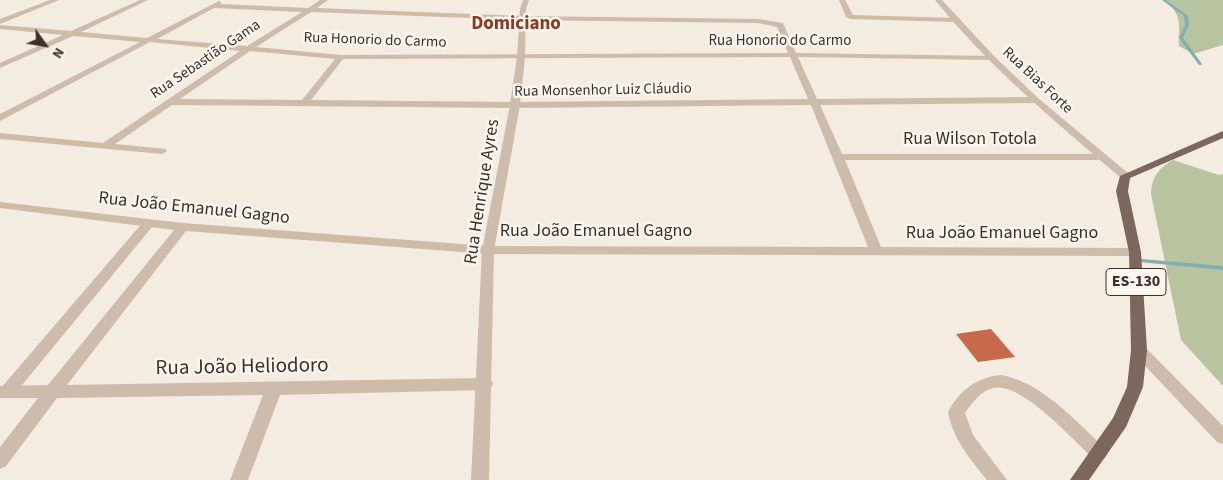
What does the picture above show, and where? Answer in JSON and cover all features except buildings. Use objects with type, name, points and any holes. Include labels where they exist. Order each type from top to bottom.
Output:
[{"type":"main road","points":[[1125,176],[1223,134]]},
{"type":"main road","name":"ES-130","points":[[1079,480],[1120,422],[1135,387],[1139,350],[1135,252],[1122,191],[1125,176]]},
{"type":"street","points":[[0,22],[56,0]]},
{"type":"street","points":[[0,66],[145,0]]},
{"type":"street","points":[[0,118],[224,0]]},
{"type":"street","name":"Rua Sebastião Gama","points":[[106,146],[248,49],[325,0]]},
{"type":"street","name":"Rua Henrique Ayres","points":[[480,480],[485,384],[488,250],[515,105],[526,0]]},
{"type":"street","points":[[842,0],[850,17],[956,20]]},
{"type":"street","name":"Rua Bias Forte","points":[[938,0],[991,58],[1035,100],[1125,176]]},
{"type":"street","points":[[213,6],[523,18],[769,22],[780,25],[838,157],[876,251]]},
{"type":"street","name":"Rua Honorio do Carmo","points":[[0,27],[341,57],[793,56],[991,58]]},
{"type":"street","points":[[304,104],[341,57]]},
{"type":"street","name":"Rua Monsenhor Luiz Cláudio","points":[[171,102],[515,105],[1035,100]]},
{"type":"street","points":[[0,136],[162,152]]},
{"type":"street","name":"Rua Wilson Totola","points":[[838,157],[1103,157]]},
{"type":"street","name":"Rua João Emanuel Gagno","points":[[0,205],[183,228],[488,250],[1135,252]]},
{"type":"street","points":[[4,392],[148,224]]},
{"type":"street","points":[[0,461],[52,392],[183,228]]},
{"type":"street","points":[[1139,350],[1223,437]]},
{"type":"street","points":[[998,480],[968,443],[958,427],[956,412],[975,390],[986,384],[1002,380],[1015,384],[1047,406],[1099,453]]},
{"type":"street","name":"Rua João Heliodoro","points":[[4,392],[485,384]]},
{"type":"street","points":[[239,480],[274,389]]},
{"type":"green space","points":[[1164,0],[1223,0],[1223,45],[1193,54],[1179,46],[1179,21],[1175,11]]},
{"type":"green space","points":[[1173,160],[1219,175],[1223,174],[1223,386],[1181,340],[1151,194],[1154,178],[1164,166]]},
{"type":"waterway","points":[[1164,0],[1186,16],[1187,25],[1181,38],[1200,64]]},
{"type":"waterway","points":[[1141,261],[1223,268]]},
{"type":"district","name":"Domiciano","points":[[516,25]]}]
